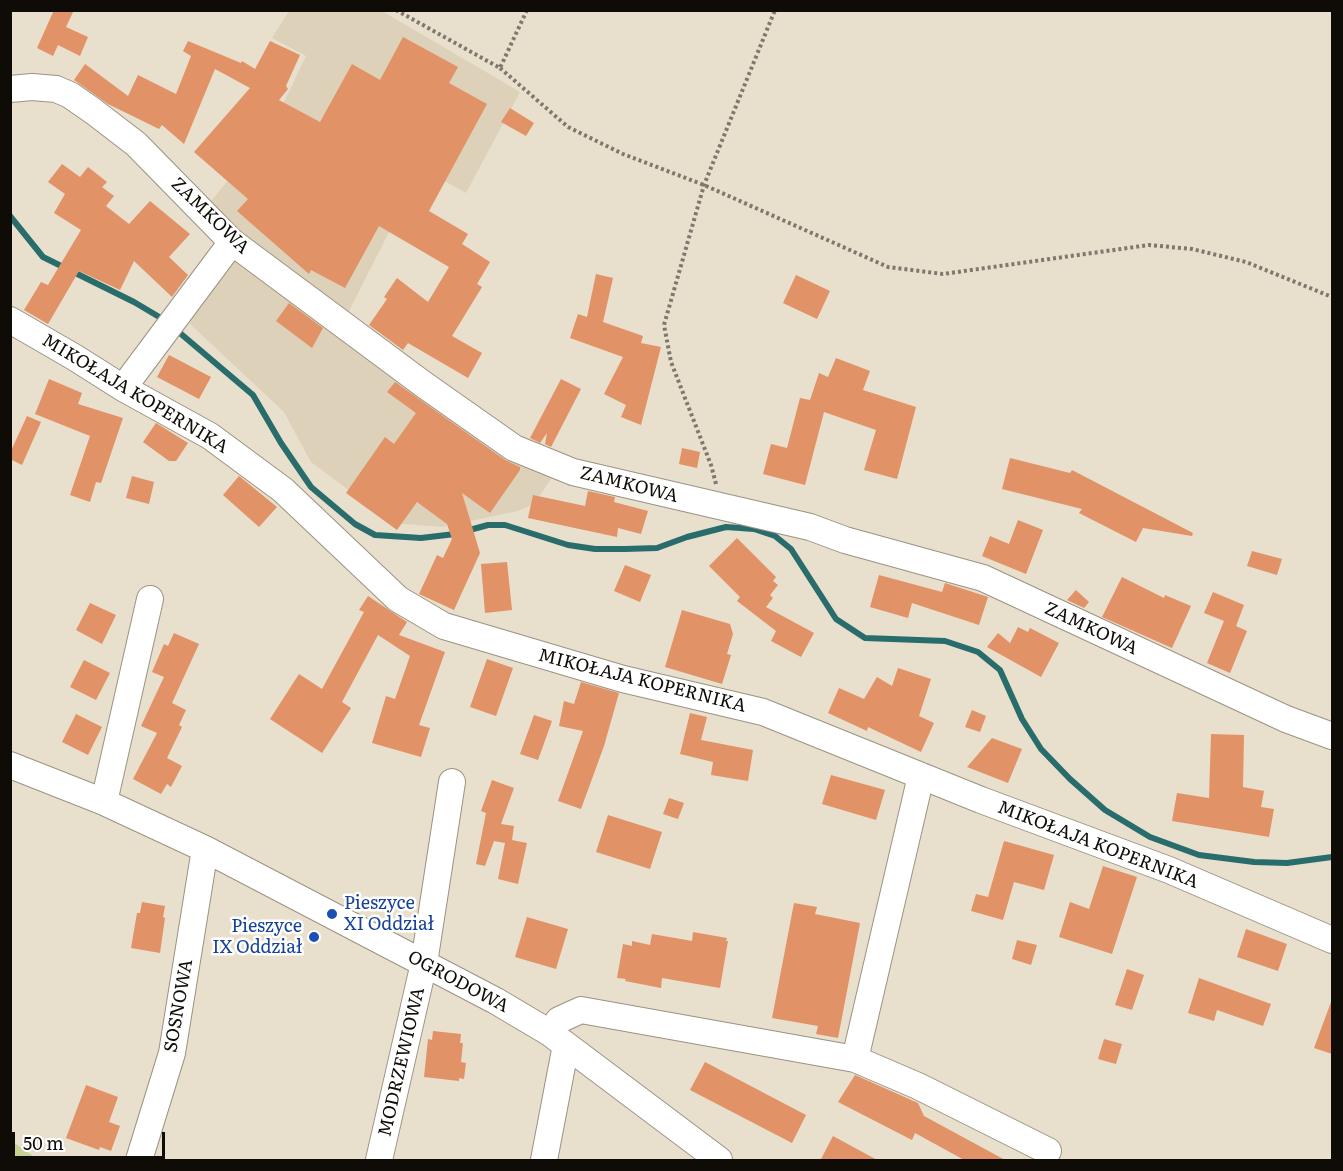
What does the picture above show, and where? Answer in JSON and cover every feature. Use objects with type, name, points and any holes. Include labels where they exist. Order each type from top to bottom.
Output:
[{"type":"street","name":"ZAMKOWA","points":[[10,89],[32,87],[56,89],[70,95],[93,111],[136,144],[232,242],[423,384],[514,448],[573,472],[810,527],[845,540],[983,578],[1286,719],[1332,736]]},
{"type":"street","points":[[123,388],[232,242]]},
{"type":"street","name":"MIKOŁAJA KOPERNIKA","points":[[10,320],[219,442],[284,490],[398,599],[444,626],[623,679],[763,712],[921,776],[1169,870],[1332,940]]},
{"type":"street","points":[[104,802],[150,599]]},
{"type":"street","name":"OGRODOWA","points":[[10,765],[104,802],[205,849],[495,1001],[558,1039],[719,1161]]},
{"type":"street","points":[[855,1059],[921,776]]},
{"type":"street","name":"MODRZEWIOWA","points":[[379,1161],[424,963],[452,782]]},
{"type":"street","name":"SOSNOWA","points":[[139,1161],[172,1053],[205,849]]},
{"type":"street","points":[[544,1161],[560,1020],[581,1010],[855,1059],[918,1086],[1048,1151]]},
{"type":"path","points":[[396,10],[500,68],[568,127],[623,154],[704,185],[888,267],[943,274],[1149,245],[1192,249],[1246,262],[1332,297]]},
{"type":"path","points":[[500,68],[527,10]]},
{"type":"path","points":[[713,505],[716,482],[671,362],[664,325],[704,185],[776,10]]},
{"type":"shaded area","points":[[289,11],[382,11],[520,92],[466,193],[425,170],[387,236],[346,317],[504,430],[562,463],[534,504],[518,511],[442,527],[393,523],[311,462],[284,412],[190,324],[194,310],[245,241],[207,206],[248,156],[283,104],[306,56],[272,38]]},
{"type":"green space","points":[[10,1140],[36,1158],[40,1160],[11,1160]]},
{"type":"building","points":[[54,10],[74,10],[66,27],[88,37],[80,56],[58,45],[53,56],[37,48]]},
{"type":"building","points":[[403,37],[458,67],[449,83],[487,104],[429,211],[468,234],[462,244],[490,262],[477,284],[482,287],[452,336],[482,353],[468,378],[408,343],[403,350],[369,325],[387,299],[384,297],[397,278],[428,302],[449,267],[379,226],[345,288],[311,270],[309,274],[237,211],[248,199],[194,152],[250,88],[215,69],[184,144],[162,125],[159,129],[108,104],[74,80],[85,64],[128,96],[138,75],[176,94],[191,56],[183,51],[188,41],[241,63],[242,61],[255,69],[270,41],[300,55],[286,86],[288,89],[279,100],[320,122],[352,64],[380,80]]},
{"type":"building","points":[[510,108],[534,123],[526,136],[501,122]]},
{"type":"building","points":[[62,164],[80,177],[88,167],[107,182],[102,187],[114,196],[106,206],[129,224],[150,201],[190,234],[169,257],[188,275],[172,297],[134,261],[120,290],[79,271],[48,324],[24,310],[41,282],[48,285],[81,230],[54,213],[65,194],[48,182]]},
{"type":"building","points":[[596,274],[613,278],[603,322],[643,336],[641,343],[661,347],[641,425],[621,417],[626,405],[604,394],[623,357],[570,338],[578,314],[587,317]]},
{"type":"building","points":[[796,275],[830,291],[817,319],[783,303]]},
{"type":"building","points":[[289,303],[323,328],[312,348],[276,321]]},
{"type":"building","points":[[169,355],[211,377],[199,399],[157,377]]},
{"type":"building","points":[[836,358],[870,371],[863,390],[916,407],[897,479],[864,470],[876,430],[824,412],[805,485],[763,474],[771,444],[787,448],[800,398],[810,400],[819,373],[828,377]]},
{"type":"building","points":[[49,379],[82,393],[78,404],[123,418],[101,483],[96,482],[90,502],[70,495],[90,436],[35,414]]},
{"type":"building","points":[[561,379],[581,389],[551,447],[545,444],[547,433],[540,443],[530,438]]},
{"type":"building","points":[[395,382],[505,460],[520,467],[490,513],[462,493],[480,553],[454,610],[419,594],[437,555],[443,558],[452,539],[447,524],[417,502],[397,530],[346,493],[385,437],[394,444],[416,413],[387,392]]},
{"type":"building","points":[[27,416],[41,422],[22,465],[10,459],[10,453]]},
{"type":"building","points":[[156,423],[188,443],[176,461],[169,461],[143,442]]},
{"type":"building","points":[[682,448],[700,452],[697,468],[679,464]]},
{"type":"building","points":[[1010,458],[1070,473],[1072,470],[1193,533],[1192,536],[1143,528],[1136,542],[1079,513],[1082,509],[1002,489]]},
{"type":"building","points":[[132,476],[154,482],[149,504],[126,498]]},
{"type":"building","points":[[239,476],[277,507],[259,527],[223,495]]},
{"type":"building","points":[[588,491],[615,497],[614,502],[648,511],[641,534],[618,528],[617,537],[528,518],[533,495],[585,506]]},
{"type":"building","points":[[1018,520],[1043,530],[1026,574],[982,556],[990,536],[1009,544]]},
{"type":"building","points":[[737,538],[776,577],[773,581],[778,585],[770,595],[773,598],[766,607],[814,633],[801,657],[771,641],[776,631],[737,601],[740,597],[709,566]]},
{"type":"building","points":[[1252,551],[1282,559],[1277,575],[1247,566]]},
{"type":"building","points":[[507,562],[512,610],[485,613],[481,564]]},
{"type":"building","points":[[625,565],[651,575],[640,602],[614,591]]},
{"type":"building","points":[[879,575],[942,592],[945,583],[988,597],[979,625],[912,603],[908,618],[870,607]]},
{"type":"building","points":[[1122,577],[1164,598],[1165,595],[1191,606],[1172,648],[1102,617]]},
{"type":"building","points":[[1076,590],[1089,602],[1084,608],[1067,600]]},
{"type":"building","points":[[1213,592],[1244,605],[1236,626],[1247,631],[1230,673],[1207,663],[1224,621],[1204,613]]},
{"type":"building","points":[[368,596],[407,622],[399,635],[445,652],[419,725],[430,728],[421,757],[372,743],[386,696],[395,699],[410,656],[378,635],[342,702],[351,708],[322,753],[270,719],[299,674],[322,689],[364,612],[359,610]]},
{"type":"building","points":[[90,603],[116,615],[102,644],[76,630]]},
{"type":"building","points":[[682,610],[730,624],[733,634],[727,654],[731,655],[722,684],[665,667]]},
{"type":"building","points":[[1018,627],[1028,632],[1030,628],[1059,643],[1041,677],[987,647],[998,633],[1010,643]]},
{"type":"building","points":[[174,633],[199,644],[172,703],[186,710],[179,725],[182,727],[167,758],[182,766],[171,787],[167,784],[161,794],[133,779],[157,733],[141,726],[164,677],[152,672],[164,644],[168,646]]},
{"type":"building","points":[[487,659],[513,668],[496,716],[470,707]]},
{"type":"building","points":[[84,660],[110,673],[96,700],[70,687]]},
{"type":"building","points":[[898,668],[931,679],[919,716],[934,723],[921,752],[868,727],[867,731],[828,713],[839,688],[864,699],[877,677],[892,686]]},
{"type":"building","points":[[581,682],[619,693],[604,746],[581,809],[558,801],[583,731],[559,726],[564,701],[574,704]]},
{"type":"building","points":[[972,710],[986,716],[980,732],[965,727]]},
{"type":"building","points":[[690,713],[707,717],[701,740],[753,750],[748,781],[711,775],[713,762],[680,754]]},
{"type":"building","points":[[76,714],[102,727],[88,755],[62,742]]},
{"type":"building","points":[[534,715],[552,721],[538,760],[520,754]]},
{"type":"building","points":[[1211,734],[1244,735],[1243,787],[1264,791],[1261,807],[1274,809],[1269,837],[1172,821],[1177,793],[1209,798]]},
{"type":"building","points":[[992,738],[1022,749],[1008,783],[967,767]]},
{"type":"building","points":[[831,775],[885,790],[876,820],[822,804]]},
{"type":"building","points":[[492,780],[514,788],[501,824],[514,826],[512,840],[527,843],[518,884],[498,879],[505,843],[494,841],[485,866],[476,864],[486,813],[481,811]]},
{"type":"building","points":[[669,798],[684,803],[678,819],[663,814]]},
{"type":"building","points":[[608,815],[662,832],[650,869],[596,852]]},
{"type":"building","points":[[1004,841],[1054,855],[1044,890],[1014,882],[1003,920],[971,911],[976,894],[988,897]]},
{"type":"building","points":[[1103,866],[1137,877],[1112,954],[1059,937],[1070,902],[1089,909]]},
{"type":"building","points":[[142,902],[165,906],[160,953],[131,948],[137,913],[140,913]]},
{"type":"building","points":[[794,903],[817,907],[815,914],[860,923],[838,1038],[816,1034],[818,1026],[772,1018]]},
{"type":"building","points":[[527,917],[568,929],[556,969],[515,957]]},
{"type":"building","points":[[1246,929],[1287,944],[1278,971],[1237,957]]},
{"type":"building","points":[[693,932],[727,938],[720,988],[662,978],[661,988],[617,978],[623,944],[632,946],[632,941],[650,945],[652,934],[692,941]]},
{"type":"building","points":[[1017,940],[1037,945],[1031,965],[1012,959]]},
{"type":"building","points":[[1127,969],[1144,975],[1132,1010],[1115,1005]]},
{"type":"building","points":[[1199,978],[1271,1004],[1263,1026],[1217,1010],[1214,1021],[1188,1013]]},
{"type":"building","points":[[1332,1002],[1332,1054],[1314,1048]]},
{"type":"building","points":[[433,1031],[461,1034],[460,1043],[463,1043],[461,1062],[466,1063],[464,1079],[459,1078],[459,1081],[424,1077],[428,1039],[432,1040]]},
{"type":"building","points":[[1104,1039],[1122,1044],[1116,1064],[1098,1059]]},
{"type":"building","points":[[705,1062],[806,1115],[792,1143],[690,1090]]},
{"type":"building","points":[[855,1075],[918,1103],[924,1116],[1007,1161],[966,1161],[915,1133],[912,1140],[838,1102]]},
{"type":"building","points":[[86,1085],[118,1097],[109,1122],[120,1126],[111,1151],[100,1147],[99,1150],[66,1138]]},
{"type":"building","points":[[833,1136],[879,1161],[820,1161]]},
{"type":"waterway","points":[[10,216],[43,257],[134,302],[166,321]]},
{"type":"waterway","points":[[174,328],[253,395],[281,443],[311,487],[355,524],[375,535],[421,538],[455,534],[488,525],[505,525],[568,545],[595,549],[657,548],[726,527],[754,529],[775,536],[791,549],[836,619],[865,638],[945,641],[978,652],[1000,670],[1022,719],[1041,749],[1105,810],[1150,837],[1199,855],[1254,862],[1287,863],[1332,857]]},
{"type":"place","name":"Pieszyce XI Oddział","points":[[332,914]]},
{"type":"place","name":"Pieszyce IX Oddział","points":[[314,937]]}]
